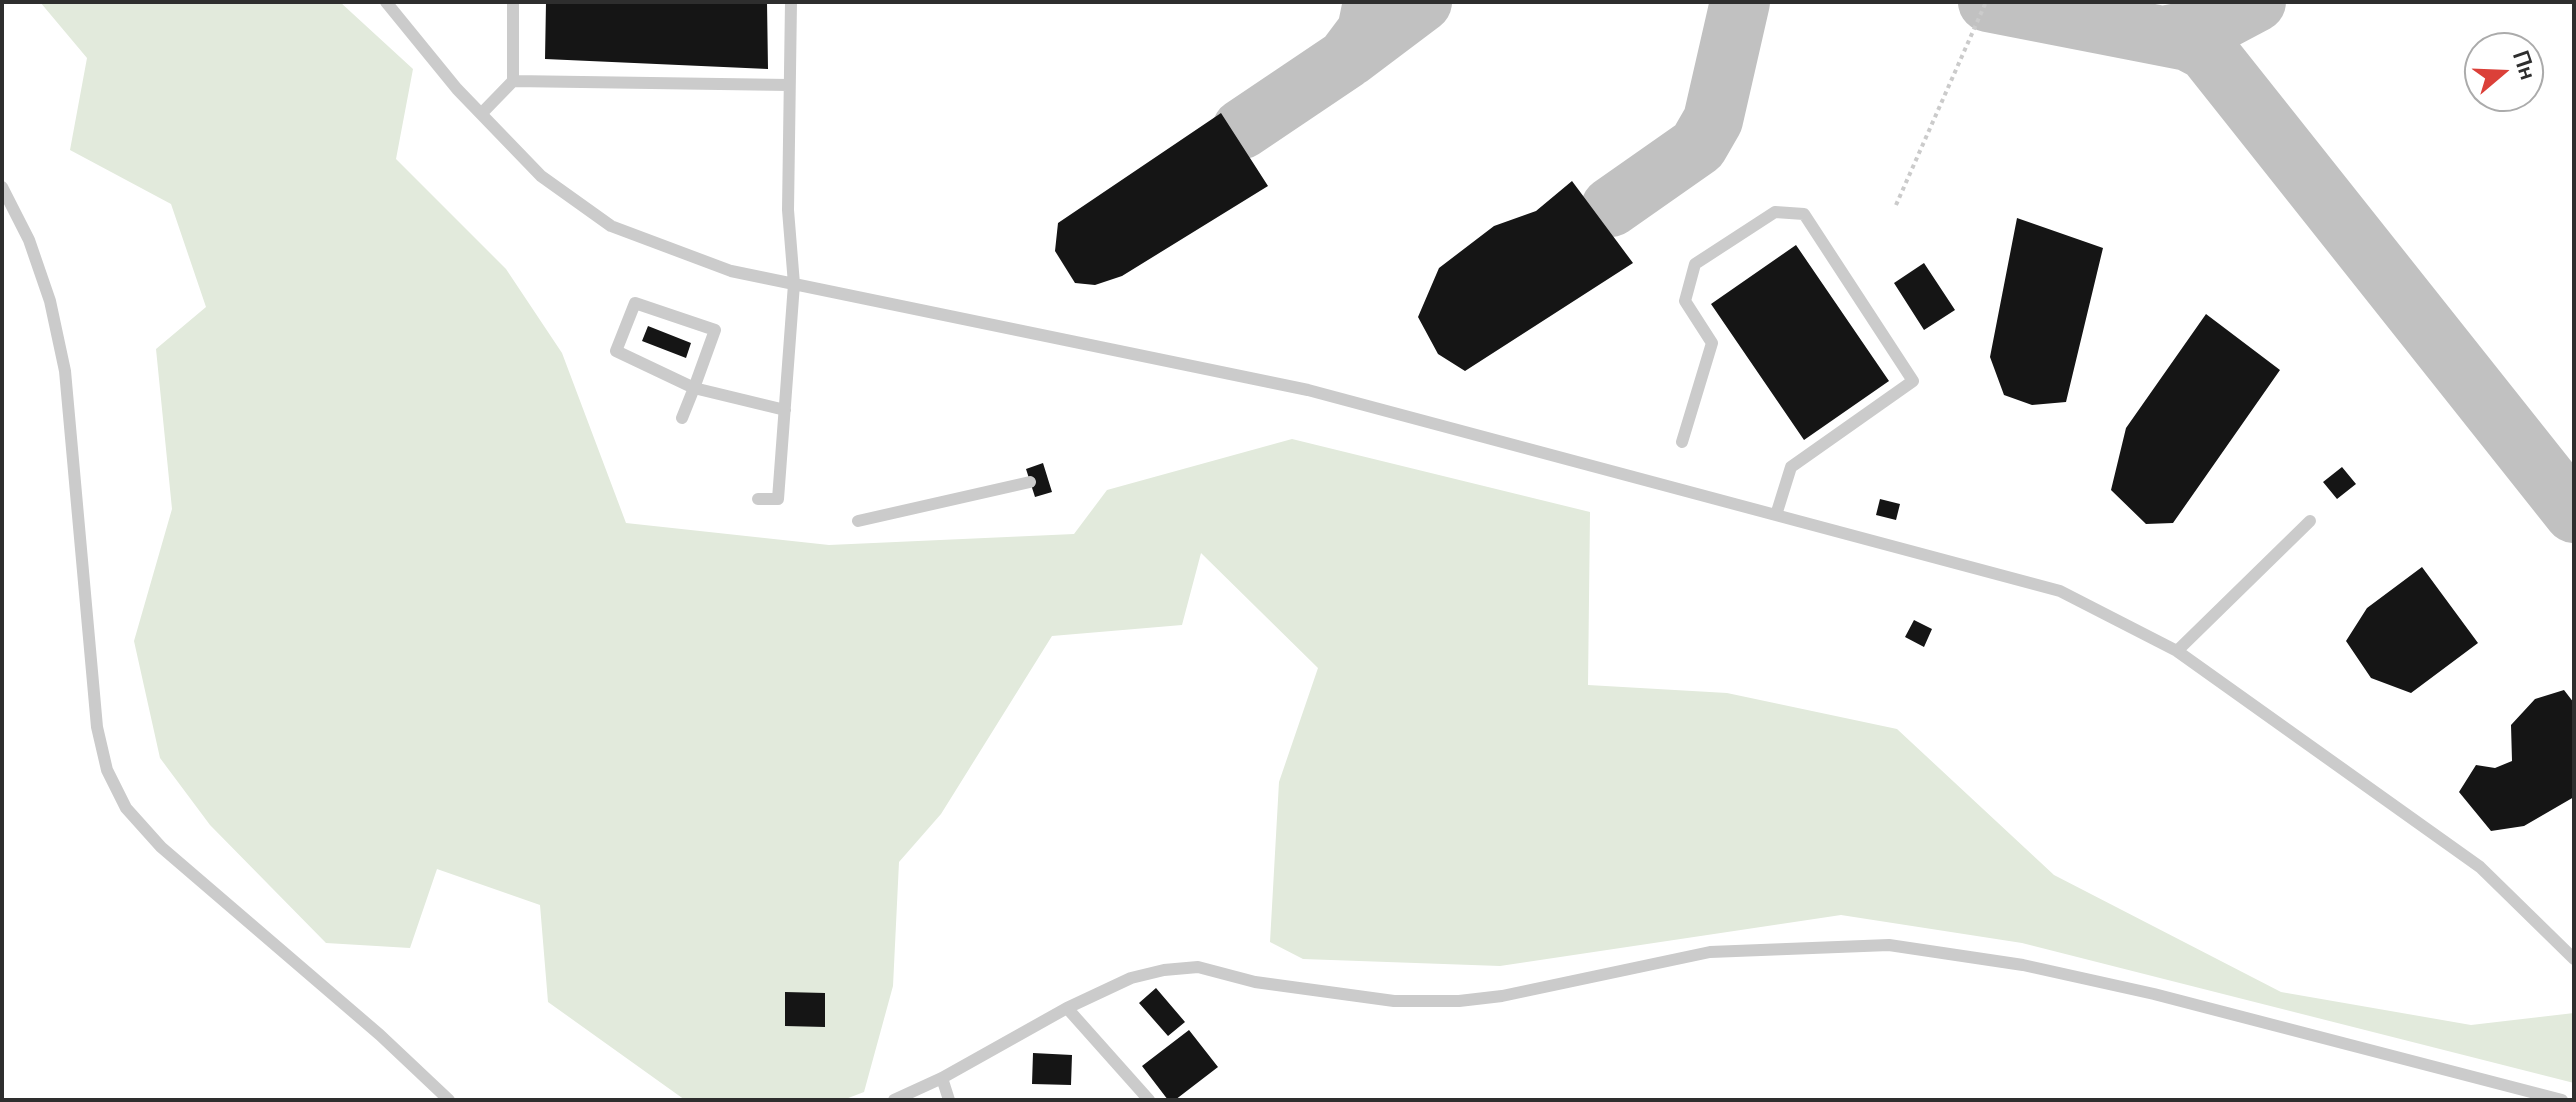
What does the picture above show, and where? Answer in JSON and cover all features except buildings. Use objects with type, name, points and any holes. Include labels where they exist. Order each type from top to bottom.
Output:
[{"type":"lane","points":[[386,2],[481,114],[541,176],[611,226],[731,271],[1308,390],[2060,591],[2177,651],[2480,867],[2574,959]]},
{"type":"lane","points":[[481,114],[513,81],[513,2]]},
{"type":"lane","points":[[758,499],[778,499],[794,284],[788,210],[791,2]]},
{"type":"lane","points":[[513,81],[789,85]]},
{"type":"lane","points":[[2,187],[33,252],[50,301],[65,371],[97,727],[113,783],[126,808],[161,847],[380,1035],[449,1100]]},
{"type":"lane","points":[[1682,442],[1712,343],[1685,301],[1695,264],[1775,212],[1804,214],[1913,381],[1791,467],[1776,515]]},
{"type":"lane","points":[[682,418],[694,388],[715,330],[635,303],[616,351],[694,388],[785,410]]},
{"type":"lane","points":[[858,521],[1030,482]]},
{"type":"lane","points":[[2177,651],[2310,521]]},
{"type":"lane","points":[[894,1100],[942,1078],[1067,1008],[1131,978],[1198,967],[1255,982],[1394,1001],[1459,1001],[1502,996],[1710,952],[1889,945],[2023,965],[2154,994],[2562,1100]]},
{"type":"lane","points":[[1067,1008],[1149,1100]]},
{"type":"lane","points":[[942,1078],[949,1100]]},
{"type":"path","points":[[1896,205],[1986,2]]},
{"type":"shaded area","points":[[40,2],[340,2],[413,69],[396,159],[506,269],[562,353],[626,523],[829,545],[1074,534],[1107,490],[1292,439],[1590,512],[1588,685],[1727,693],[1897,729],[2054,875],[2281,992],[2471,1025],[2574,1013],[2574,1083],[2022,943],[1841,915],[1500,966],[1303,959],[1270,942],[1279,782],[1318,668],[1201,553],[1182,625],[1052,636],[941,814],[899,862],[893,986],[864,1092],[843,1100],[685,1100],[548,1002],[540,905],[437,869],[410,948],[326,943],[210,825],[160,758],[134,641],[172,509],[156,349],[206,307],[171,204],[70,150],[87,58]]},
{"type":"taxiway","points":[[1242,129],[1346,59],[1367,31],[1373,2]]},
{"type":"taxiway","points":[[1349,57],[1422,2]]},
{"type":"taxiway","points":[[1611,207],[1698,146],[1713,120],[1740,2]]},
{"type":"taxiway","points":[[1988,2],[2188,41],[2207,51],[2574,513]]},
{"type":"taxiway","points":[[2162,36],[2207,28],[2256,2]]}]
